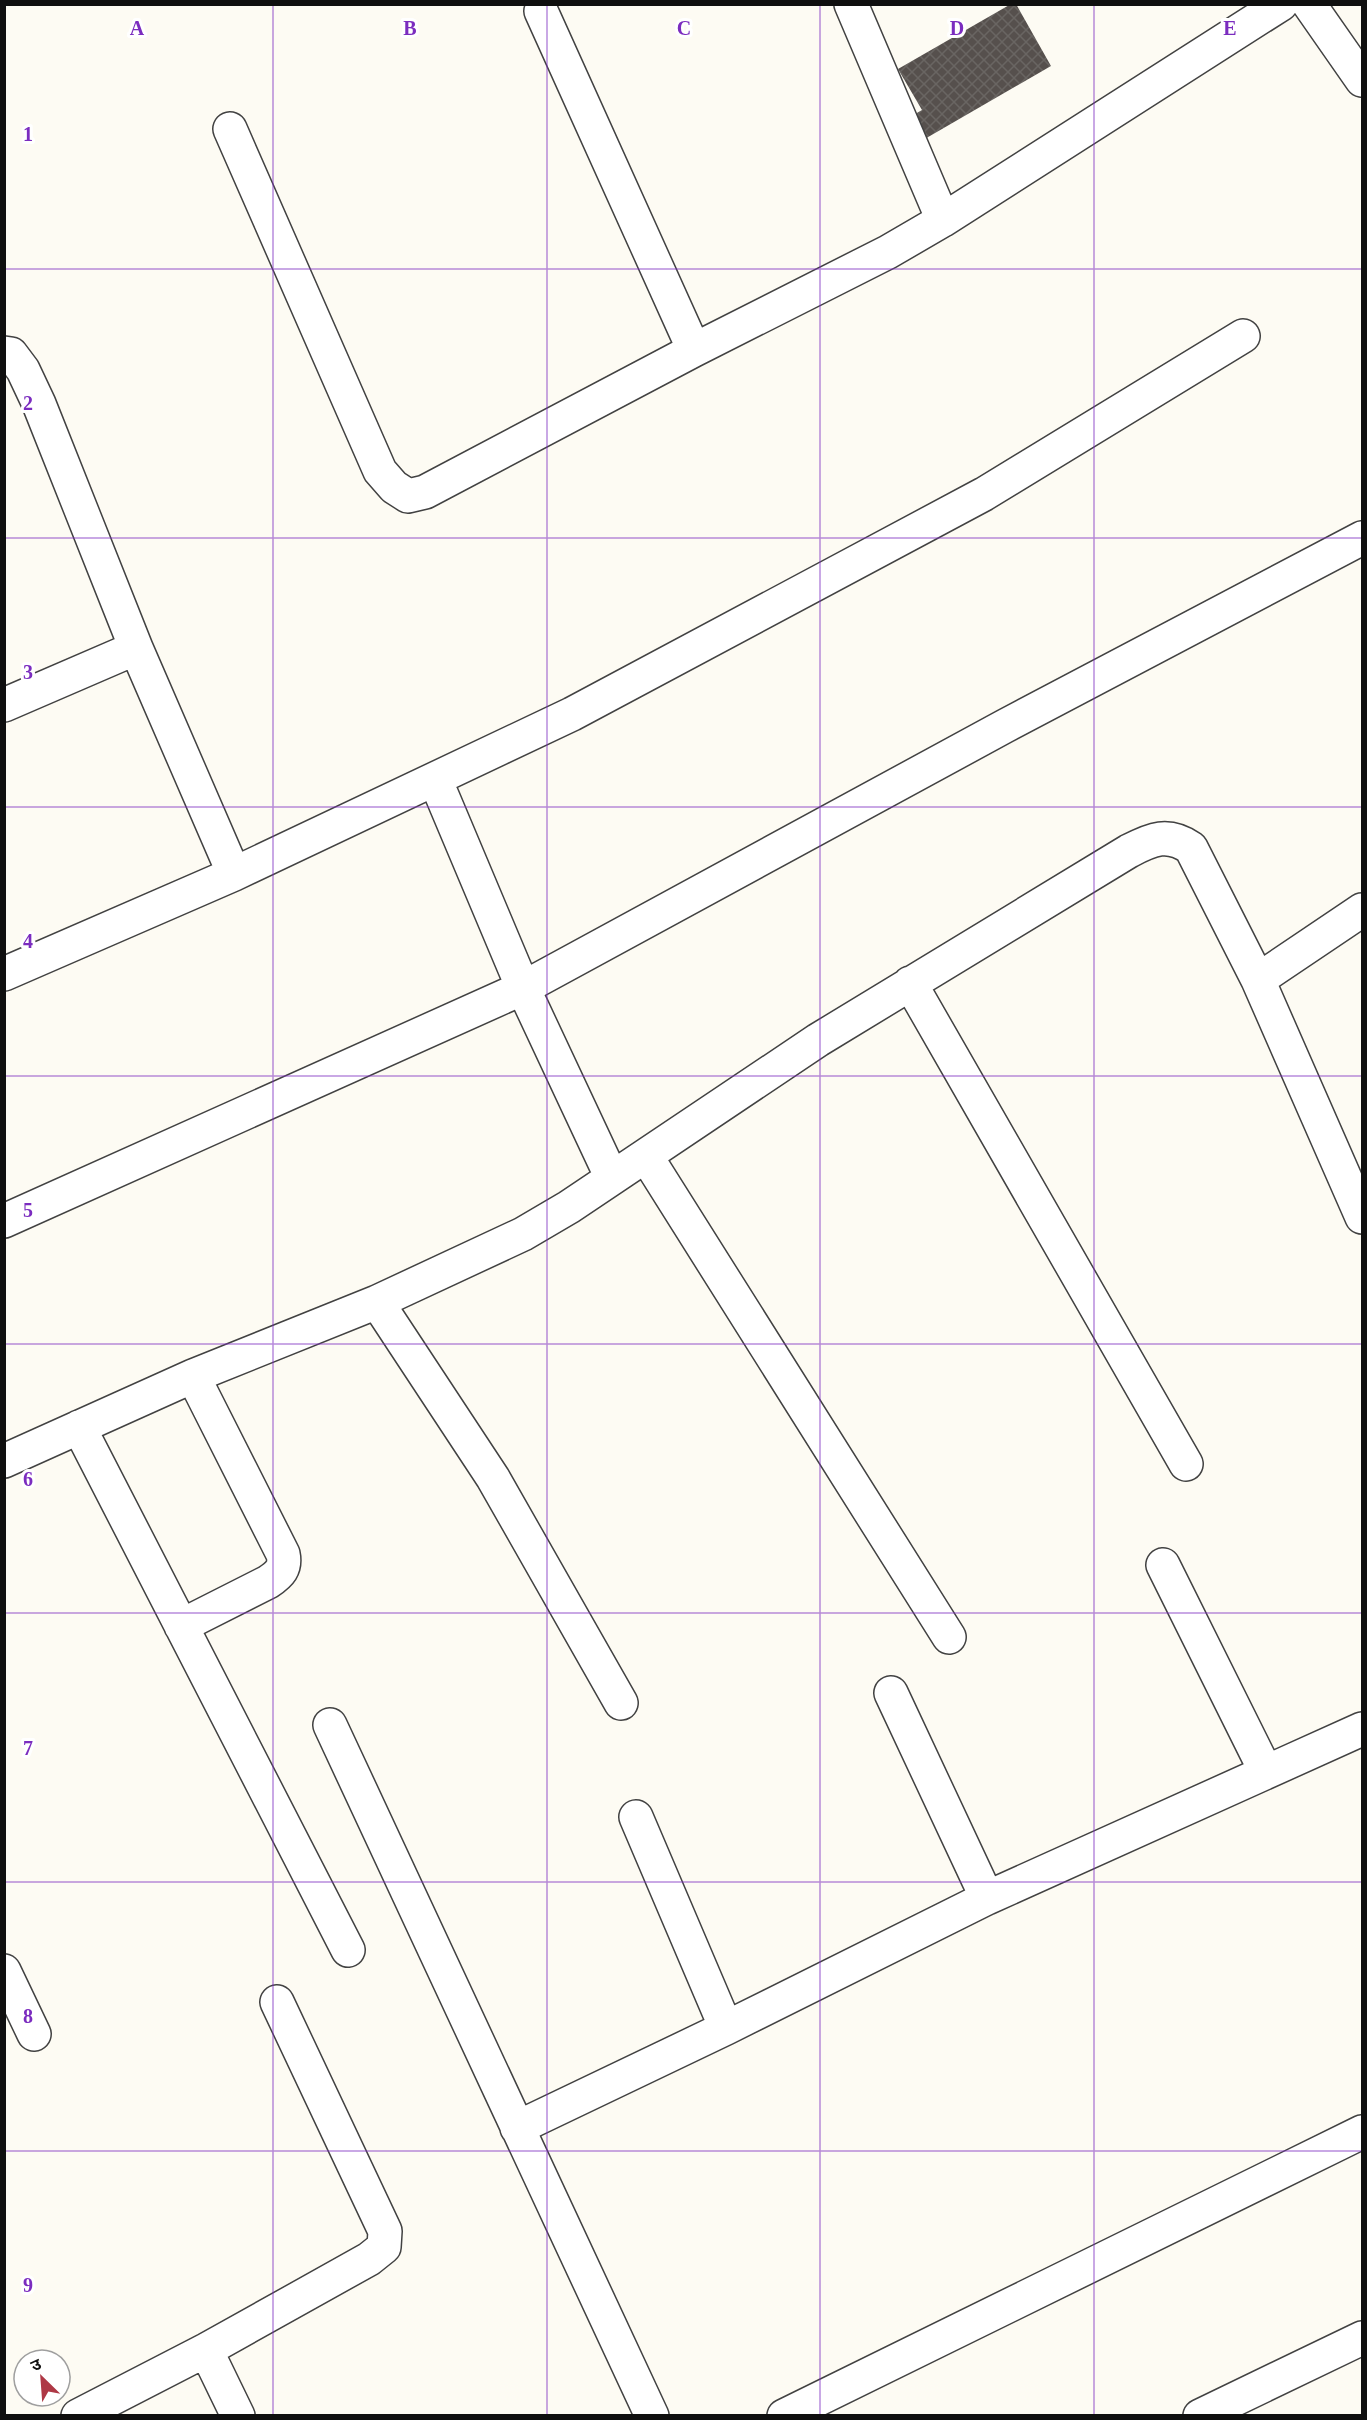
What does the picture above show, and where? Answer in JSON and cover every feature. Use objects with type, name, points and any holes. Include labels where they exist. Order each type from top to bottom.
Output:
[{"type":"street","points":[[851,4],[943,220]]},
{"type":"street","points":[[230,129],[380,471],[408,496],[425,492],[694,350],[888,252],[943,220],[1281,4]]},
{"type":"street","points":[[1309,4],[1362,80]]},
{"type":"street","points":[[541,11],[694,350]]},
{"type":"street","points":[[4,974],[234,874],[572,714],[984,494],[1243,336]]},
{"type":"street","points":[[4,353],[11,354],[23,370],[39,404],[136,648],[234,874]]},
{"type":"street","points":[[4,1221],[523,988],[1005,726],[1362,538]]},
{"type":"street","points":[[4,705],[136,648]]},
{"type":"street","points":[[435,779],[523,988],[612,1178]]},
{"type":"street","points":[[4,1461],[192,1376],[377,1302],[523,1234],[646,1156],[818,1040],[1129,850],[1153,838],[1179,840],[1191,848],[1258,980],[1362,1217]]},
{"type":"street","points":[[1258,980],[1362,910]]},
{"type":"street","points":[[910,983],[1186,1464]]},
{"type":"street","points":[[646,1156],[949,1637]]},
{"type":"street","points":[[377,1302],[493,1478],[621,1703]]},
{"type":"street","points":[[181,1626],[268,1582],[279,1575],[285,1562],[192,1376]]},
{"type":"street","points":[[79,1427],[348,1950]]},
{"type":"street","points":[[1163,1565],[1266,1772]]},
{"type":"street","points":[[891,1694],[987,1898]]},
{"type":"street","points":[[330,1725],[652,2415]]},
{"type":"street","points":[[517,2128],[726,2028],[987,1898],[1362,1729]]},
{"type":"street","points":[[636,1817],[726,2028]]},
{"type":"street","points":[[4,1971],[34,2034]]},
{"type":"street","points":[[78,2415],[206,2350],[369,2259],[384,2247],[385,2231],[277,2002]]},
{"type":"street","points":[[784,2415],[1362,2132]]},
{"type":"street","points":[[1200,2415],[1362,2338]]},
{"type":"street","points":[[206,2350],[238,2415]]},
{"type":"building","points":[[1011,4],[1016,4],[1051,66],[923,140],[910,117],[922,110],[898,69]]}]
